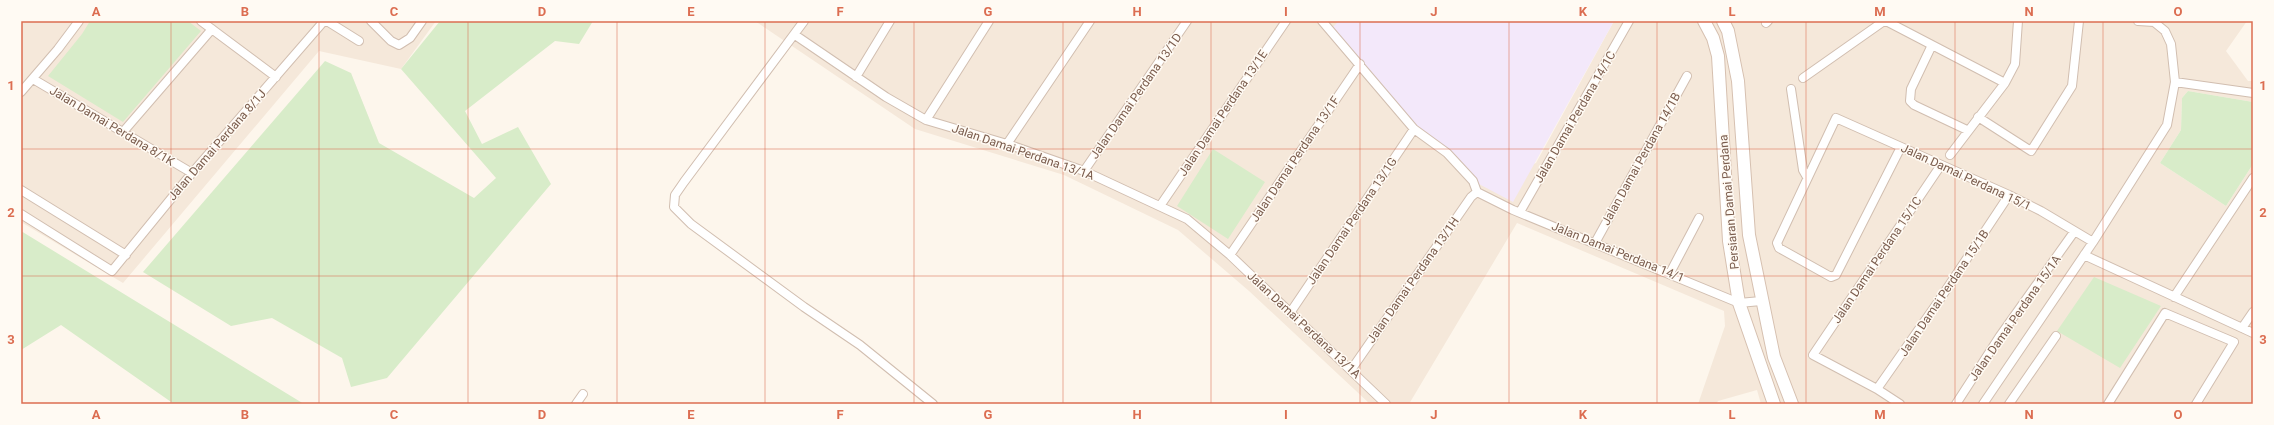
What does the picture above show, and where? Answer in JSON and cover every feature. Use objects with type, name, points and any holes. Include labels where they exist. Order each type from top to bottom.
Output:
[{"type":"main road","name":"Persiaran Damai Perdana","points":[[1704,21],[1716,45],[1720,78],[1729,241],[1739,303],[1774,404]]},
{"type":"main road","name":"Persiaran Damai Perdana","points":[[1723,21],[1728,31],[1738,82],[1749,235],[1761,301],[1774,357],[1792,404]]},
{"type":"main road","points":[[1720,78],[1726,88],[1733,87],[1738,82]]},
{"type":"street","points":[[21,92],[33,79],[78,21]]},
{"type":"street","points":[[201,21],[276,77]]},
{"type":"street","name":"Jalan Damai Perdana 8/1J","points":[[21,214],[112,271],[192,173],[324,21]]},
{"type":"street","points":[[327,21],[359,41]]},
{"type":"street","points":[[371,21],[391,41],[399,45],[405,43],[422,21]]},
{"type":"street","points":[[804,21],[684,182],[675,195],[674,207],[691,224],[804,307],[860,345],[933,404]]},
{"type":"street","points":[[856,77],[890,21]]},
{"type":"street","points":[[926,120],[988,21]]},
{"type":"street","points":[[1007,144],[1090,21]]},
{"type":"street","name":"Jalan Damai Perdana 13/1D","points":[[1084,171],[1187,21]]},
{"type":"street","name":"Jalan Damai Perdana 13/1E","points":[[1160,206],[1286,21]]},
{"type":"street","points":[[1322,21],[1414,129],[1447,153],[1473,181],[1477,192]]},
{"type":"street","name":"Jalan Damai Perdana 14/1C","points":[[1520,212],[1629,21]]},
{"type":"street","points":[[1803,78],[1885,21],[2005,83]]},
{"type":"street","points":[[1950,155],[1967,130],[2005,83],[2015,64],[2018,21]]},
{"type":"street","points":[[1978,117],[2031,151],[2072,86],[2079,21]]},
{"type":"street","points":[[1982,404],[2093,242],[2165,131],[2169,120],[2175,82],[2170,39],[2154,22],[2138,21]]},
{"type":"street","points":[[123,132],[212,29]]},
{"type":"street","name":"Jalan Damai Perdana 13/1A","points":[[795,35],[856,77],[926,120],[1007,144],[1084,171],[1186,219],[1230,255],[1386,404]]},
{"type":"street","points":[[1932,45],[1909,95],[1914,104],[1967,130]]},
{"type":"street","name":"Jalan Damai Perdana 13/1F","points":[[1230,255],[1360,64]]},
{"type":"street","name":"Jalan Damai Perdana 14/1B","points":[[1595,243],[1687,76]]},
{"type":"street","name":"Jalan Damai Perdana 8/1K","points":[[33,79],[192,173]]},
{"type":"street","points":[[2175,82],[2253,93]]},
{"type":"street","points":[[1791,88],[1803,170],[1807,177],[1777,243],[1779,248],[1831,277],[1836,275],[1901,147]]},
{"type":"street","name":"Jalan Damai Perdana 15/1","points":[[1807,177],[1836,118],[2041,211],[2093,242]]},
{"type":"street","name":"Jalan Damai Perdana 13/1G","points":[[1290,313],[1414,129]]},
{"type":"street","name":"Jalan Damai Perdana 15/1C","points":[[1877,389],[1813,355],[1941,165]]},
{"type":"street","points":[[2174,297],[2253,178]]},
{"type":"street","points":[[21,190],[126,255]]},
{"type":"street","name":"Jalan Damai Perdana 14/1","points":[[1477,192],[1520,212],[1739,303],[1761,301]]},
{"type":"street","name":"Jalan Damai Perdana 13/1H","points":[[1351,370],[1470,197],[1477,192]]},
{"type":"street","name":"Jalan Damai Perdana 15/1B","points":[[1877,389],[2009,196]]},
{"type":"street","points":[[1670,274],[1699,218]]},
{"type":"street","name":"Jalan Damai Perdana 15/1A","points":[[1956,404],[2000,336],[2074,232]]},
{"type":"street","points":[[2084,255],[2253,333]]},
{"type":"street","points":[[2242,328],[2253,312]]},
{"type":"street","points":[[2108,404],[2165,313],[2234,342],[2196,404]]},
{"type":"street","points":[[2009,404],[2056,336]]},
{"type":"street","points":[[1877,389],[1900,404]]},
{"type":"street","points":[[576,404],[583,394]]},
{"type":"shaded area","points":[[21,21],[436,21],[401,69],[319,51],[123,283],[21,222]]},
{"type":"shaded area","points":[[755,21],[1339,21],[1334,27],[1420,130],[1448,149],[1477,183],[1536,163],[1614,21],[2247,21],[2226,51],[2248,81],[2253,81],[2253,102],[2188,91],[2182,98],[2181,130],[2160,163],[2226,206],[2253,164],[2253,404],[1761,404],[1757,390],[1718,401],[1716,404],[1698,404],[1725,326],[1724,311],[1517,223],[1409,404],[1370,404],[1249,291],[1178,230],[1064,175],[915,129]]},
{"type":"shaded area","points":[[1339,21],[1614,21],[1513,202],[1477,183],[1448,149],[1420,130],[1333,27]]},
{"type":"green space","points":[[90,21],[188,21],[201,31],[123,122],[48,76],[82,34]]},
{"type":"green space","points":[[440,21],[593,21],[579,44],[555,41],[465,111],[482,144],[518,127],[551,184],[387,378],[351,387],[342,358],[272,318],[231,326],[143,272],[325,61],[351,73],[379,143],[474,198],[496,178],[401,69]]},
{"type":"green space","points":[[2188,91],[2253,102],[2253,164],[2226,206],[2160,163],[2181,130],[2182,98]]},
{"type":"green space","points":[[1213,149],[1265,182],[1228,239],[1177,206]]},
{"type":"green space","points":[[21,231],[304,404],[174,404],[61,325],[21,350]]},
{"type":"green space","points":[[2094,277],[2161,306],[2120,368],[2057,331]]}]
